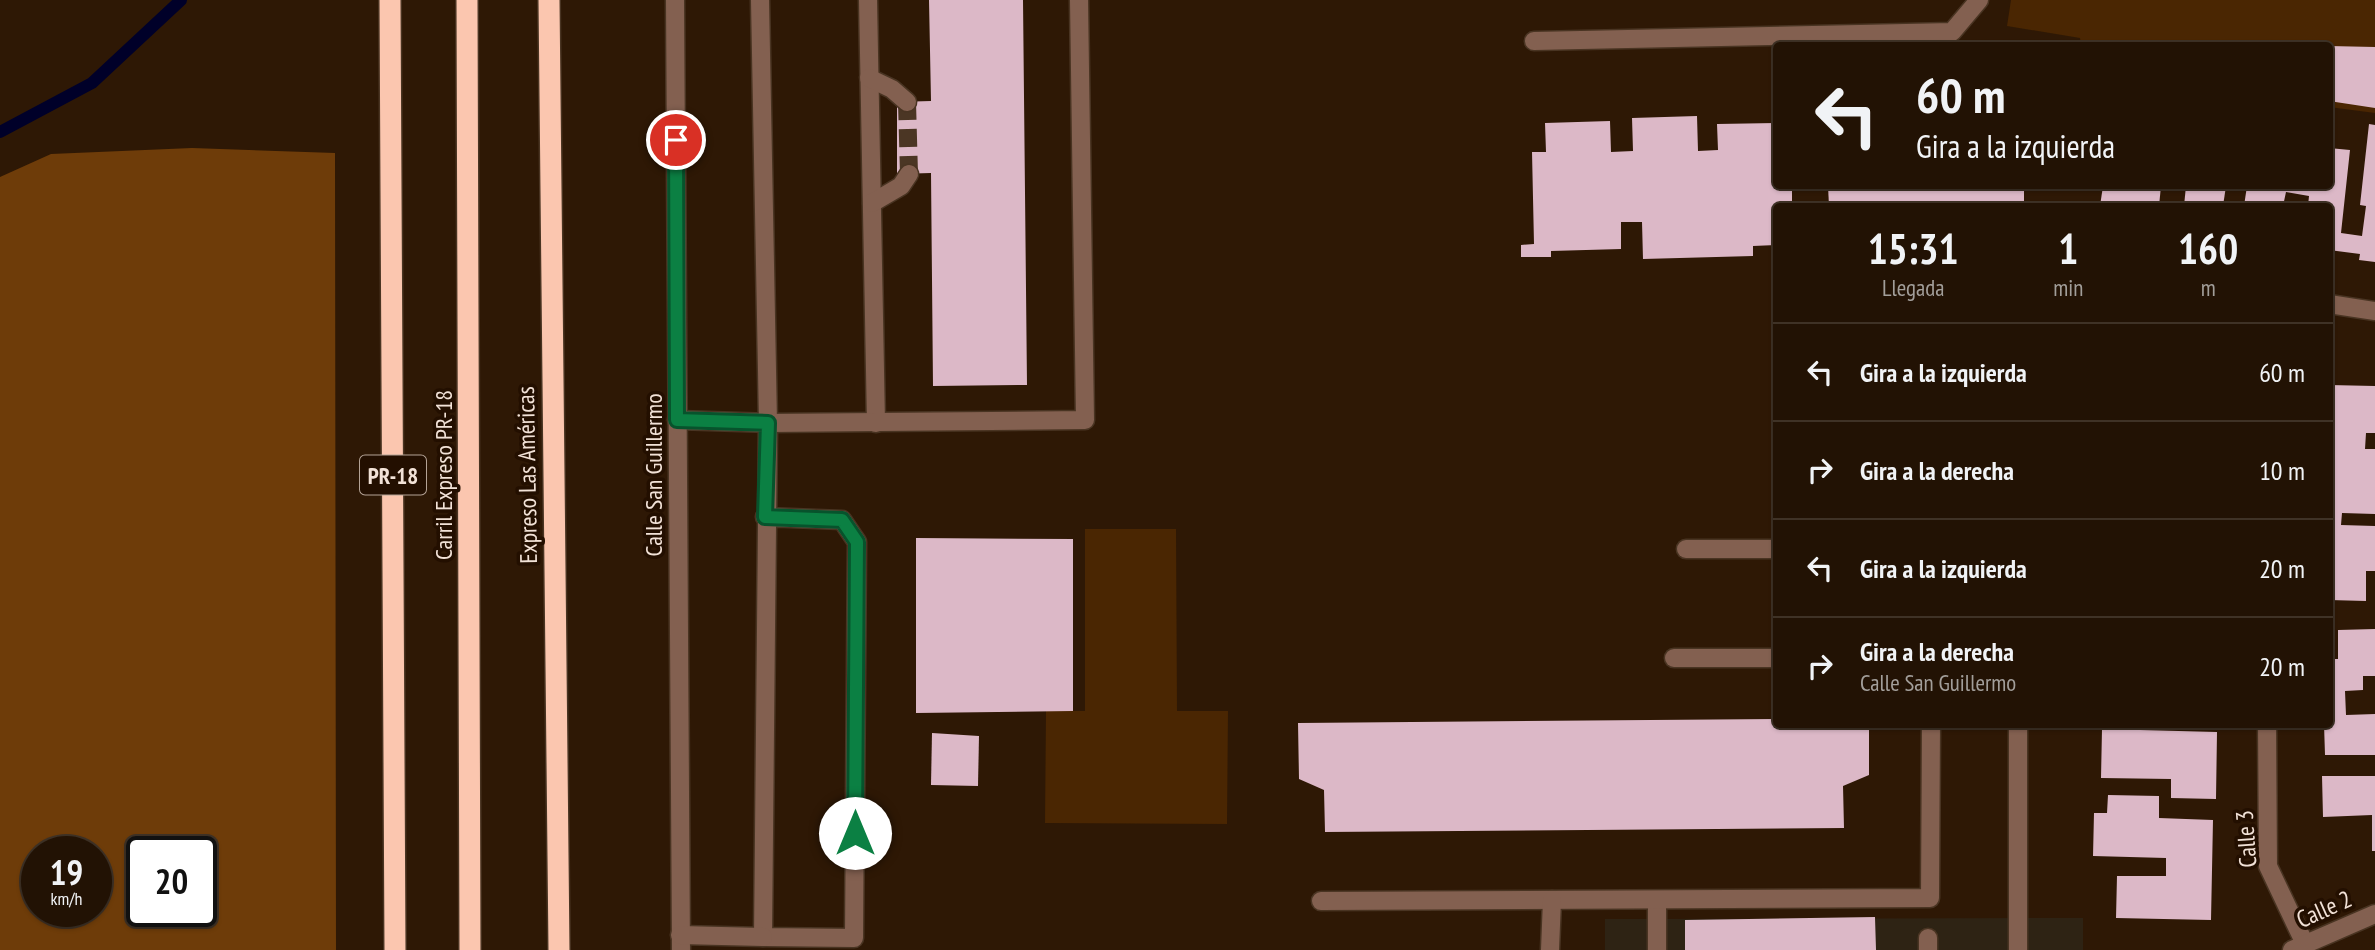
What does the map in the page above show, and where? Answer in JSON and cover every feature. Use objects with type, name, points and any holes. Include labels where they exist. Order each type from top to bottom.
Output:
[{"type":"highway","name":"PR-18","points":[[390,0],[395,950]]},
{"type":"highway","name":"Carril Expreso PR-18","points":[[467,0],[470,950]]},
{"type":"highway","name":"Expreso Las Américas","points":[[549,0],[559,950]]},
{"type":"street","name":"Calle San Guillermo","points":[[675,0],[681,943]]},
{"type":"street","points":[[760,0],[768,423],[762,937]]},
{"type":"street","points":[[868,0],[876,423]]},
{"type":"street","points":[[677,420],[768,423],[1085,420],[1079,0]]},
{"type":"street","points":[[1534,41],[1952,32],[1979,0]]},
{"type":"street","points":[[869,78],[892,89],[907,102]]},
{"type":"street","points":[[872,202],[901,186],[909,174]]},
{"type":"street","points":[[2333,305],[2375,311]]},
{"type":"street","points":[[681,943],[762,937],[854,938],[857,542],[842,520],[765,517]]},
{"type":"street","points":[[1686,549],[1773,549]]},
{"type":"street","points":[[1674,658],[1773,658]]},
{"type":"street","points":[[1321,901],[1930,898],[1931,728]]},
{"type":"street","points":[[2018,728],[2018,950]]},
{"type":"street","name":"Calle 3","points":[[2267,728],[2268,866],[2299,947]]},
{"type":"street","points":[[1550,950],[1552,900]]},
{"type":"street","points":[[1657,900],[1657,950]]},
{"type":"street","name":"Calle 2","points":[[2299,947],[2375,914]]},
{"type":"shaded area","points":[[2011,0],[2375,0],[2375,113],[2333,108],[2333,42],[2081,42],[2080,38],[2007,26]]},
{"type":"shaded area","points":[[192,148],[335,153],[336,950],[0,950],[0,177],[51,154]]},
{"type":"shaded area","points":[[1085,529],[1176,529],[1177,711],[1228,711],[1227,824],[1045,823],[1046,711],[1085,711]]},
{"type":"shaded area","points":[[2083,918],[2083,950],[1605,950],[1605,919]]},
{"type":"building","points":[[929,0],[1023,0],[1027,385],[933,386],[931,173],[897,174],[897,102],[931,101]]},
{"type":"building","points":[[2245,40],[2284,42],[2245,42]]},
{"type":"building","points":[[2333,46],[2375,47],[2375,108],[2333,102]]},
{"type":"building","points":[[1697,116],[1698,151],[1718,150],[1717,124],[1773,123],[1773,189],[1792,189],[1792,203],[1773,203],[1773,245],[1753,246],[1753,256],[1643,259],[1642,222],[1621,222],[1621,249],[1551,251],[1551,257],[1521,257],[1521,245],[1534,244],[1532,152],[1546,152],[1545,123],[1610,121],[1611,152],[1633,151],[1632,118]]},
{"type":"building","points":[[2369,124],[2375,125],[2375,262],[2359,260],[2360,254],[2333,251],[2333,203],[2308,203],[2309,196],[2286,192],[2284,203],[2244,203],[2247,189],[2333,189],[2333,148],[2350,150],[2341,233],[2362,236],[2366,206],[2360,205]]},
{"type":"building","points":[[1828,189],[2024,189],[2024,203],[1829,203]]},
{"type":"building","points":[[2103,189],[2161,189],[2159,203],[2100,203]]},
{"type":"building","points":[[2186,189],[2226,189],[2223,203],[2184,203]]},
{"type":"building","points":[[2333,385],[2375,386],[2375,433],[2366,433],[2365,449],[2375,449],[2375,514],[2342,513],[2341,525],[2375,526],[2375,571],[2366,571],[2366,601],[2333,600]]},
{"type":"building","points":[[916,538],[1073,539],[1073,711],[916,713]]},
{"type":"building","points":[[2375,629],[2375,676],[2363,676],[2363,690],[2345,691],[2346,715],[2375,714],[2375,755],[2325,755],[2324,728],[2333,728],[2333,659],[2338,659],[2338,630]]},
{"type":"building","points":[[1773,719],[1773,728],[1869,728],[1869,775],[1843,786],[1844,828],[1325,832],[1324,790],[1299,779],[1298,723]]},
{"type":"building","points":[[2102,729],[2217,732],[2216,799],[2171,798],[2171,779],[2101,778]]},
{"type":"building","points":[[932,733],[979,736],[978,786],[931,785]]},
{"type":"building","points":[[2322,776],[2375,776],[2375,851],[2372,851],[2372,815],[2323,817]]},
{"type":"building","points":[[2108,795],[2159,796],[2159,818],[2213,820],[2211,920],[2116,918],[2117,876],[2166,876],[2166,858],[2093,856],[2094,813],[2107,813]]},
{"type":"building","points":[[1875,917],[1876,950],[1685,950],[1685,920]]},
{"type":"waterway","points":[[0,132],[92,83],[181,0]]},
{"type":"tunnel","points":[[907,102],[909,174]]},
{"type":"route","points":[[676,140],[677,420],[768,423],[765,517],[842,520],[857,542],[855,833]]}]
